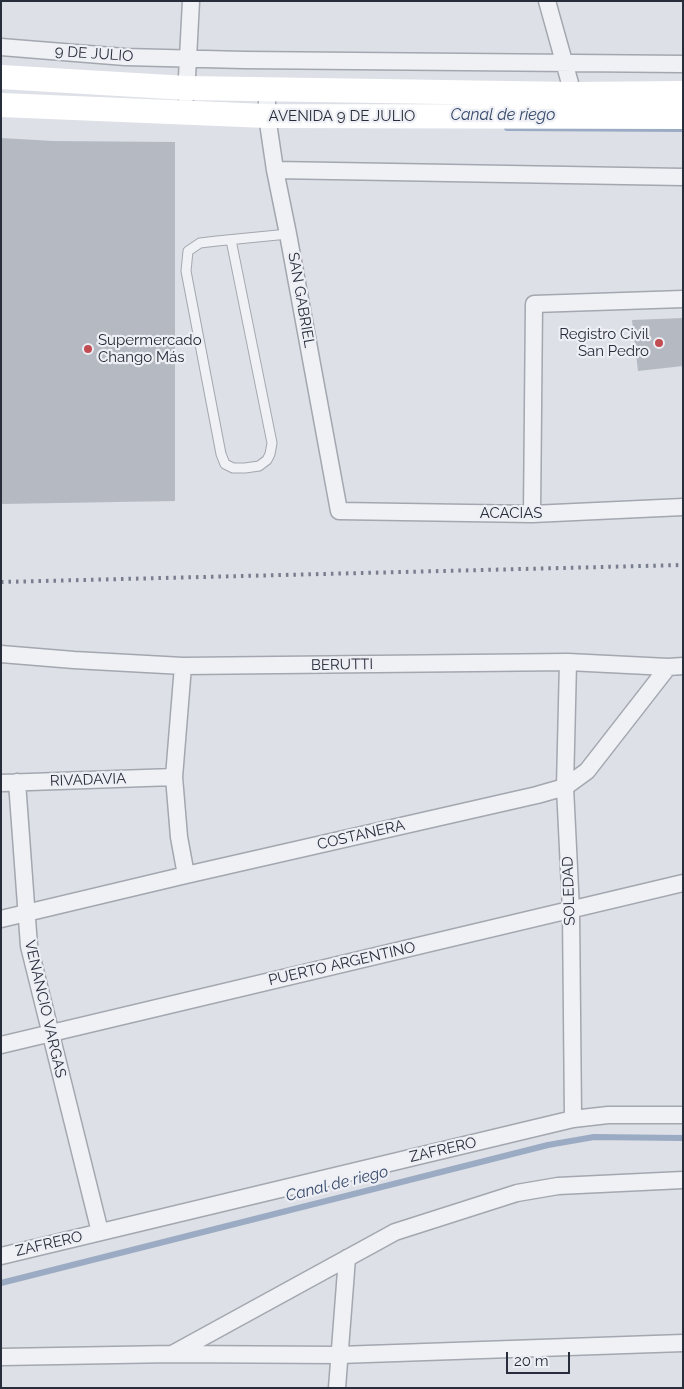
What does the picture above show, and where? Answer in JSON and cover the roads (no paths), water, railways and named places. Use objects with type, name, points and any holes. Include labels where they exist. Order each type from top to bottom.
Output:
[{"type":"main road","points":[[1,78],[186,88],[573,94],[683,93]]},
{"type":"main road","name":"AVENIDA 9 DE JULIO","points":[[1,105],[267,116],[683,118]]},
{"type":"street","points":[[186,112],[191,1]]},
{"type":"street","points":[[547,1],[573,94]]},
{"type":"street","name":"9 DE JULIO","points":[[1,47],[188,59],[683,64]]},
{"type":"street","name":"SAN GABRIEL","points":[[267,89],[267,116],[275,170],[340,511]]},
{"type":"street","points":[[275,170],[683,177]]},
{"type":"street","points":[[532,514],[534,304],[683,300]]},
{"type":"street","name":"ACACIAS","points":[[340,511],[532,514],[683,507]]},
{"type":"street","name":"BERUTTI","points":[[1,654],[183,666],[568,662],[676,666]]},
{"type":"street","name":"SOLEDAD","points":[[568,662],[565,787],[571,910],[573,1119]]},
{"type":"street","points":[[183,666],[174,777],[179,837],[186,874]]},
{"type":"street","name":"COSTANERA","points":[[1,919],[186,874],[537,795],[565,787],[587,772],[676,666]]},
{"type":"street","name":"RIVADAVIA","points":[[9,782],[174,777]]},
{"type":"street","name":"VENANCIO VARGAS","points":[[9,782],[29,946],[100,1232]]},
{"type":"street","name":"PUERTO ARGENTINO","points":[[1,1045],[683,883]]},
{"type":"street","name":"ZAFRERO","points":[[1,1256],[573,1119],[608,1115],[683,1115]]},
{"type":"street","points":[[172,1354],[395,1232],[517,1193],[558,1186],[683,1180]]},
{"type":"street","points":[[337,1388],[347,1258]]},
{"type":"street","points":[[1,1357],[172,1354],[339,1355],[683,1343]]},
{"type":"lane","points":[[231,240],[272,444],[267,460],[259,466],[245,468],[233,468],[226,464],[222,454],[186,271],[188,251],[200,243],[288,234]]},
{"type":"waterway","name":"Canal de riego","points":[[507,128],[683,129]]},
{"type":"waterway","name":"Canal de riego","points":[[1,1283],[548,1145],[594,1137],[683,1138]]},
{"type":"railway","points":[[1,582],[683,565]]},
{"type":"place","name":"Registro Civil San Pedro","points":[[659,343]]},
{"type":"place","name":"Supermercado Chango Más","points":[[88,349]]}]
